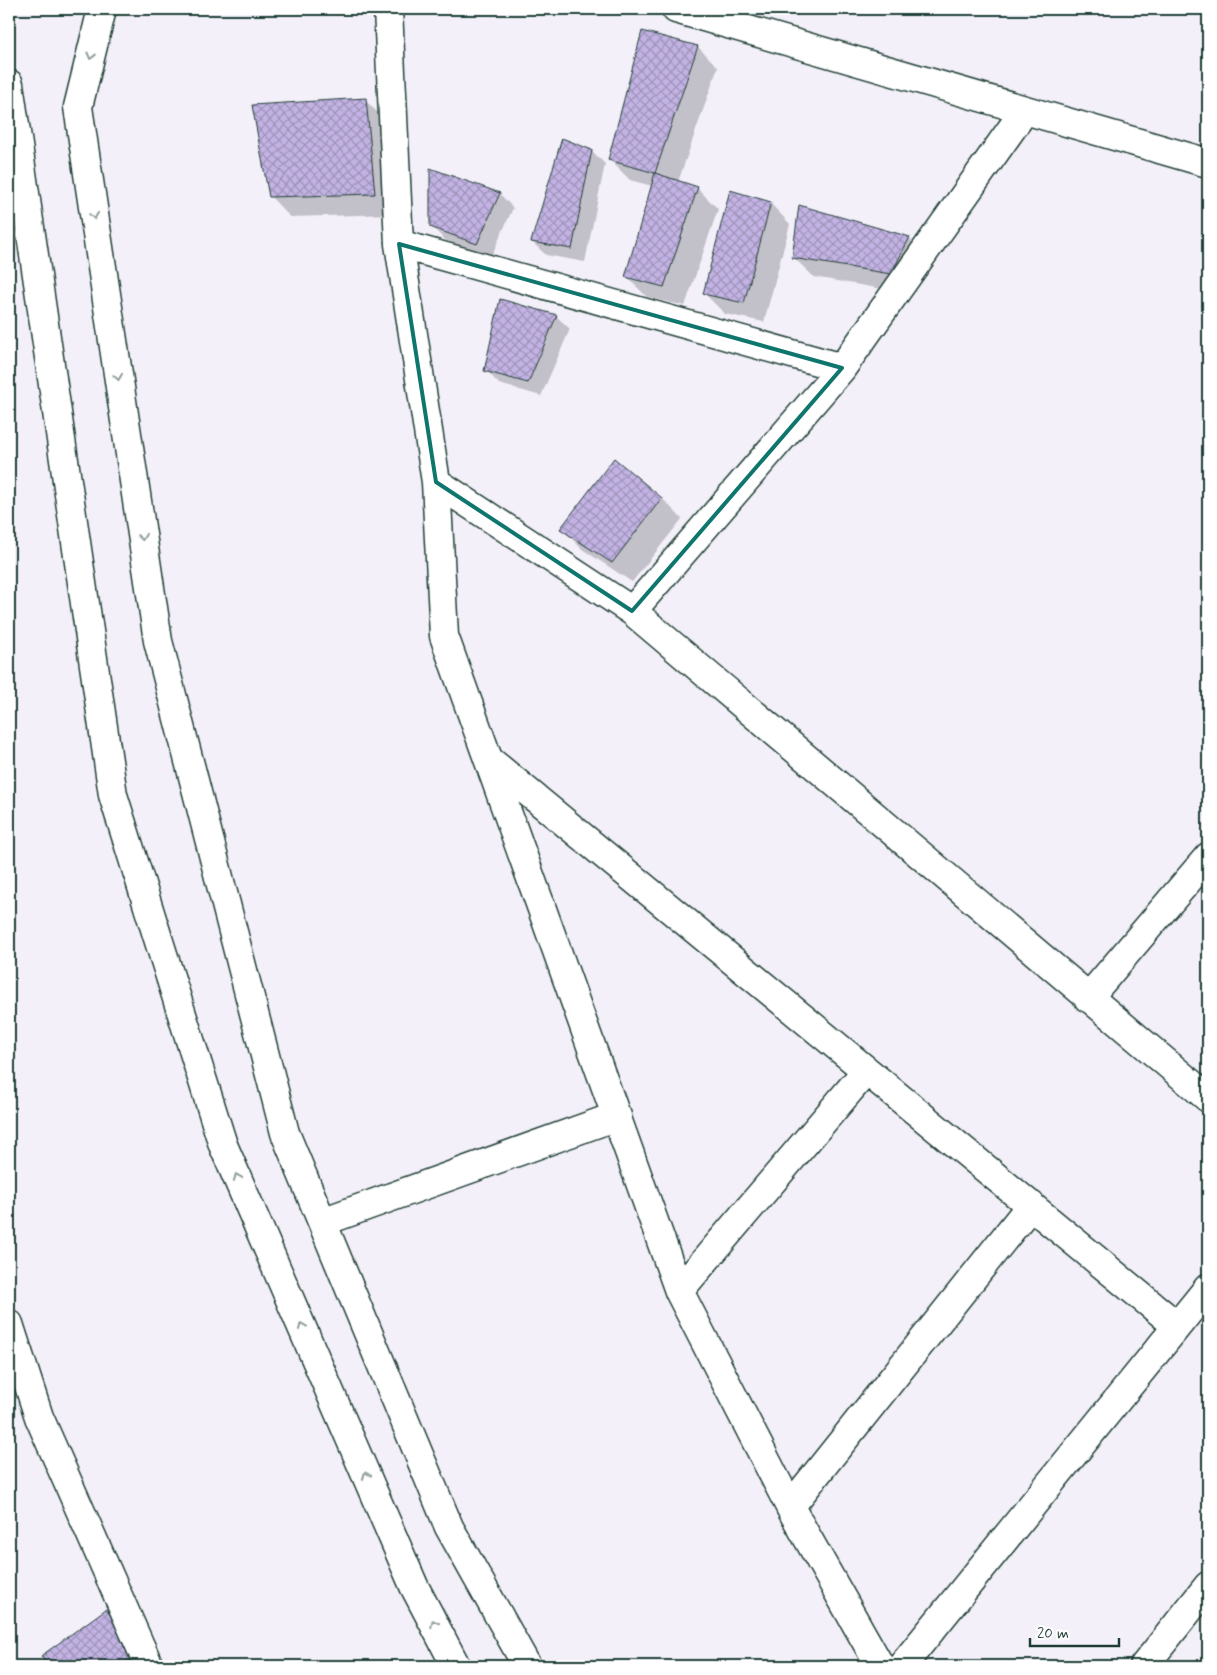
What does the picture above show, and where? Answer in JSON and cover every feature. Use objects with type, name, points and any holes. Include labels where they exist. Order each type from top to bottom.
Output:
[{"type":"street","points":[[102,9],[78,106],[158,641],[286,1133],[448,1527],[527,1666]]},
{"type":"street","points":[[388,9],[399,244],[436,482],[444,636],[680,1291],[790,1507],[880,1666]]},
{"type":"street","points":[[676,9],[1208,162]]},
{"type":"street","points":[[725,23],[753,9]]},
{"type":"street","points":[[9,84],[113,795],[223,1145],[414,1586],[456,1666]]},
{"type":"street","points":[[632,611],[842,368],[1025,110]]},
{"type":"street","points":[[399,244],[842,368]]},
{"type":"street","points":[[436,482],[632,611],[1208,1098]]},
{"type":"street","points":[[488,759],[1177,1326]]},
{"type":"street","points":[[1088,998],[1207,862]]},
{"type":"street","points":[[680,1291],[866,1071]]},
{"type":"street","points":[[322,1222],[617,1116]]},
{"type":"street","points":[[790,1507],[1032,1205]]},
{"type":"street","points":[[902,1666],[1208,1288]]},
{"type":"street","points":[[9,1324],[40,1417],[149,1666]]},
{"type":"street","points":[[1144,1666],[1208,1586]]},
{"type":"highlighted area","points":[[399,244],[842,368],[632,611],[436,482]]},
{"type":"building","points":[[642,31],[698,46],[655,173],[608,160]]},
{"type":"building","points":[[366,98],[375,194],[269,197],[252,105]]},
{"type":"building","points":[[562,138],[592,150],[572,249],[531,242]]},
{"type":"building","points":[[430,168],[500,193],[477,244],[430,227]]},
{"type":"building","points":[[655,173],[698,187],[664,287],[625,277]]},
{"type":"building","points":[[730,190],[771,202],[744,303],[703,294]]},
{"type":"building","points":[[799,205],[910,237],[891,274],[792,258]]},
{"type":"building","points":[[500,299],[557,315],[528,383],[484,371]]},
{"type":"building","points":[[614,458],[662,498],[612,563],[560,529]]},
{"type":"building","points":[[106,1609],[138,1653],[120,1666],[48,1666],[41,1656]]}]
